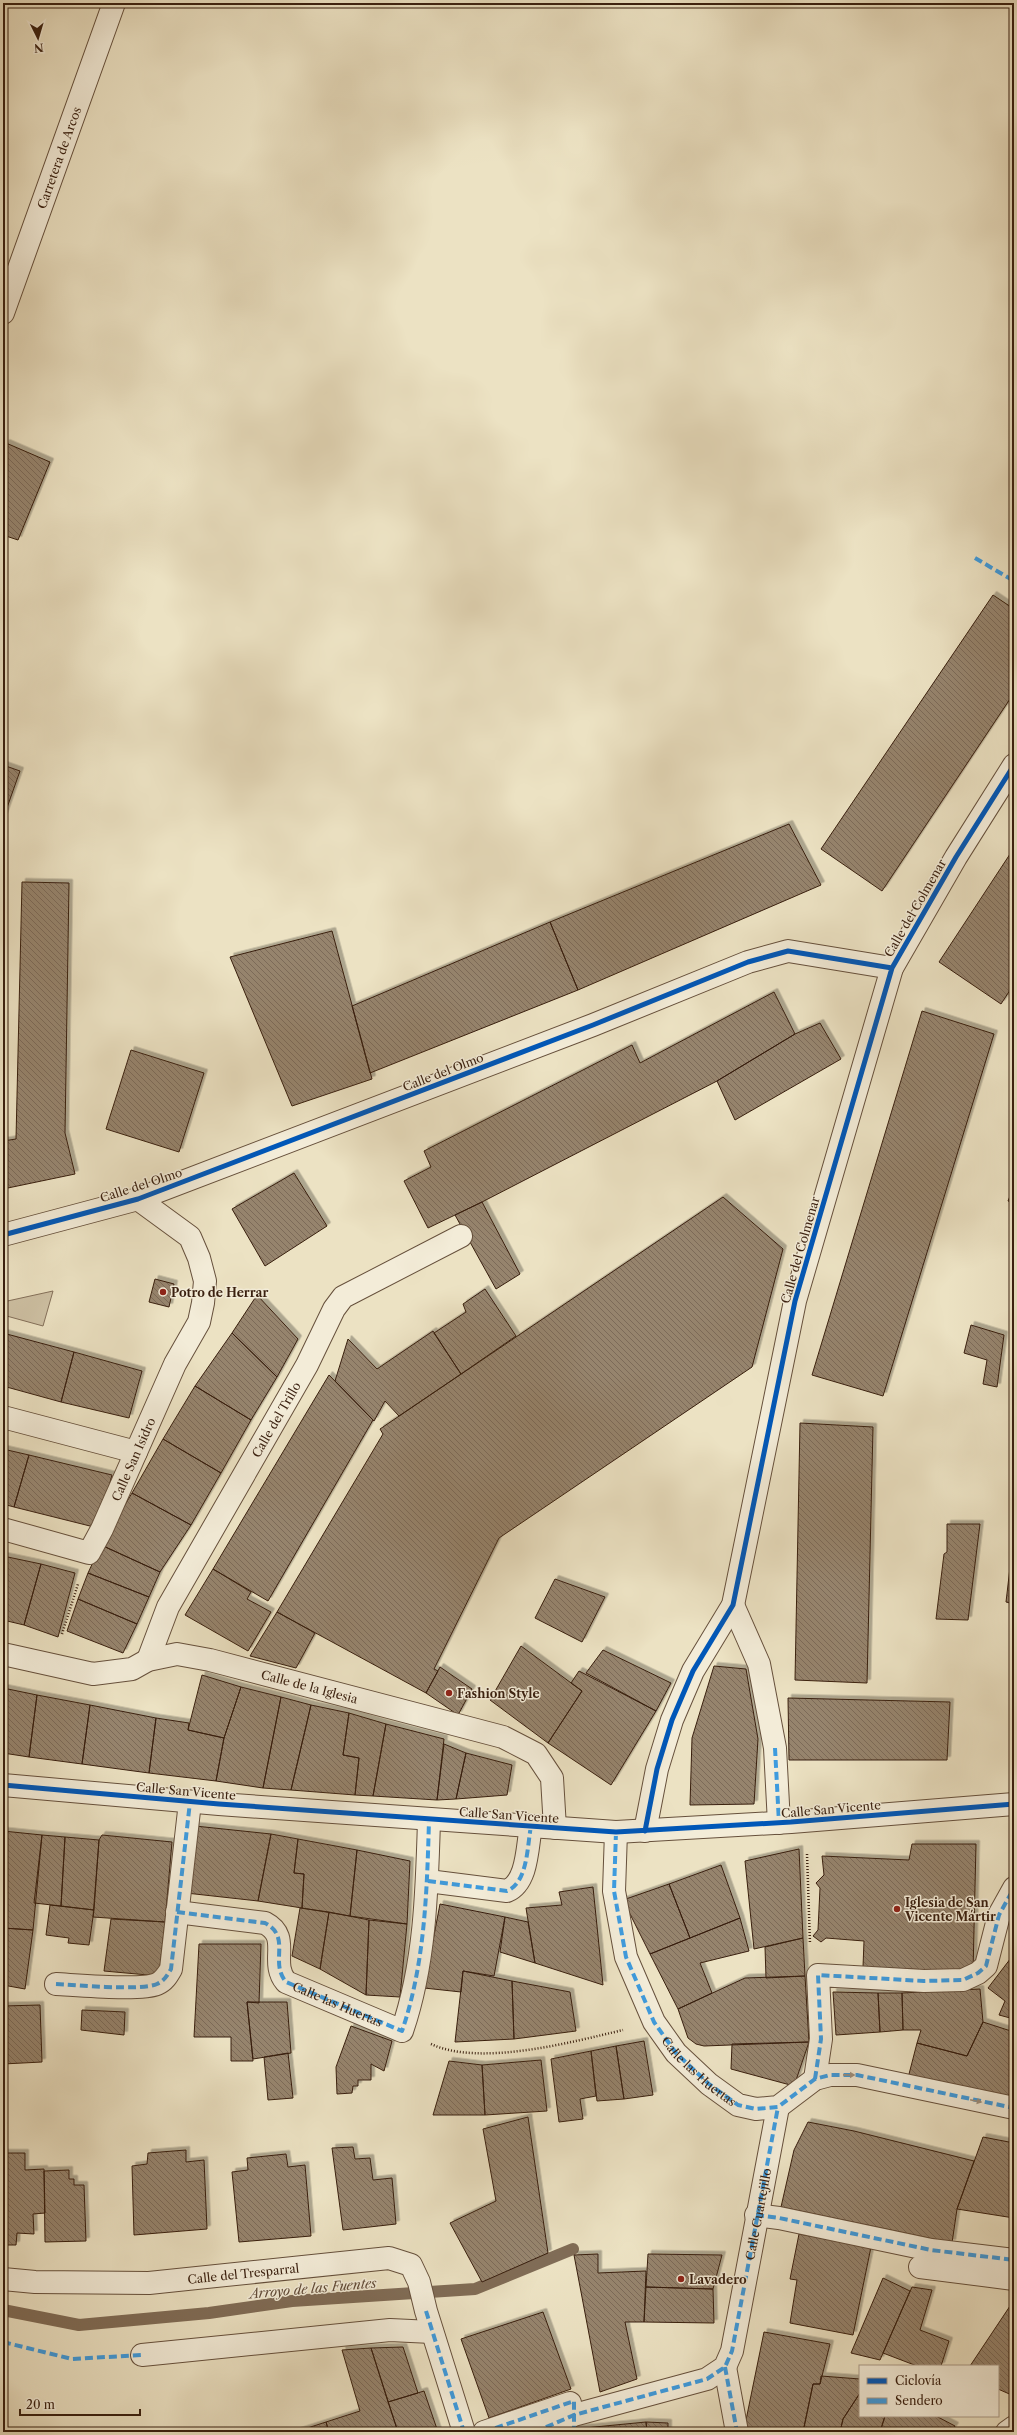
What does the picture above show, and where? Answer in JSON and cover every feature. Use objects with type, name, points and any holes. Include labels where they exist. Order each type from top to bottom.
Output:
[{"type":"street","name":"Carretera de Arcos","points":[[3,313],[114,3]]},
{"type":"street","name":"Calle del Colmenar","points":[[645,1831],[657,1769],[672,1720],[693,1671],[733,1605],[795,1301],[892,968],[956,857],[1014,765]]},
{"type":"street","name":"Calle del Olmo","points":[[3,1235],[138,1199],[593,1025],[748,962],[788,951],[892,968]]},
{"type":"street","name":"Calle del Olmo","points":[[138,1199],[190,1236],[199,1258],[205,1281],[199,1322],[175,1364]]},
{"type":"street","name":"Calle del Trillo","points":[[148,1660],[168,1607],[307,1365],[334,1309],[343,1297],[460,1236]]},
{"type":"street","name":"Calle San Isidro","points":[[89,1553],[175,1364]]},
{"type":"street","points":[[3,1417],[136,1452]]},
{"type":"street","points":[[3,1529],[89,1553]]},
{"type":"street","points":[[733,1605],[759,1664],[775,1748],[779,1823]]},
{"type":"street","name":"Calle de la Iglesia","points":[[3,1654],[93,1674],[132,1670],[148,1660],[177,1654],[210,1660],[503,1737],[536,1754],[552,1778],[554,1828]]},
{"type":"street","name":"Calle San Vicente","points":[[3,1785],[190,1802],[616,1832],[779,1823],[1014,1804]]},
{"type":"street","points":[[56,1984],[138,1987],[155,1985],[165,1980],[171,1969],[190,1802]]},
{"type":"street","points":[[402,2031],[411,2004],[427,1904],[429,1820]]},
{"type":"street","name":"Calle San Vicente","points":[[428,1881],[507,1891],[513,1888],[522,1874],[531,1826]]},
{"type":"street","name":"Calle las Huertas","points":[[616,1832],[614,1891],[626,1957],[654,2022],[676,2053],[709,2084],[738,2105],[756,2109],[778,2107]]},
{"type":"street","points":[[815,2079],[821,2039],[818,1975],[924,1981],[964,1980],[978,1973],[986,1966],[999,1915],[1014,1888]]},
{"type":"street","name":"Calle las Huertas","points":[[177,1912],[265,1923],[274,1928],[279,1936],[279,1974],[286,1982],[402,2031]]},
{"type":"street","points":[[778,2107],[815,2079],[830,2075],[857,2076],[1014,2108]]},
{"type":"street","name":"Calle Cuartejillo","points":[[725,2367],[732,2351],[756,2215],[778,2107]]},
{"type":"street","points":[[756,2215],[779,2218],[931,2250],[1014,2260]]},
{"type":"street","name":"Calle del Tresparral","points":[[3,2279],[35,2282],[149,2282],[389,2258],[411,2265],[420,2282],[432,2332],[464,2432]]},
{"type":"street","points":[[920,2267],[1014,2279]]},
{"type":"street","points":[[142,2355],[390,2330],[432,2332]]},
{"type":"street","points":[[535,2432],[574,2424],[707,2379],[725,2367],[735,2431]]},
{"type":"street","points":[[484,2432],[574,2401],[574,2424]]},
{"type":"street","points":[[1007,2432],[1014,2427]]},
{"type":"path","points":[[52,1665],[89,1553]]},
{"type":"path","points":[[402,2031],[439,2048],[472,2053],[524,2050],[565,2044],[654,2022]]},
{"type":"shaded area","points":[[53,1291],[43,1326],[3,1315],[3,1302]]},
{"type":"building","points":[[6,443],[50,462],[18,540],[3,535],[3,451]]},
{"type":"building","points":[[993,595],[1014,609],[1014,693],[882,891],[821,849]]},
{"type":"building","points":[[3,765],[20,771],[3,819]]},
{"type":"building","points":[[789,824],[821,885],[578,990],[550,922]]},
{"type":"building","points":[[1014,848],[1014,984],[1001,1004],[939,962]]},
{"type":"building","points":[[22,882],[69,883],[65,1133],[75,1174],[3,1189],[3,1141],[16,1139]]},
{"type":"building","points":[[550,922],[578,990],[370,1073],[352,1006]]},
{"type":"building","points":[[332,931],[372,1079],[292,1106],[230,957]]},
{"type":"building","points":[[774,992],[795,1034],[717,1081],[482,1202],[428,1228],[404,1181],[431,1167],[424,1151],[632,1045],[640,1063]]},
{"type":"building","points":[[922,1011],[994,1034],[883,1396],[812,1375]]},
{"type":"building","points":[[820,1023],[841,1059],[735,1120],[717,1081],[795,1034]]},
{"type":"building","points":[[131,1050],[204,1073],[179,1152],[106,1129]]},
{"type":"building","points":[[294,1173],[327,1226],[265,1266],[232,1209]]},
{"type":"building","points":[[1014,1186],[1014,1203],[1008,1201]]},
{"type":"building","points":[[723,1197],[783,1249],[752,1367],[499,1538],[434,1669],[438,1671],[426,1693],[277,1612],[383,1434],[380,1429]]},
{"type":"building","points":[[482,1202],[520,1274],[496,1289],[455,1215]]},
{"type":"building","points":[[155,1279],[174,1284],[169,1307],[149,1302]]},
{"type":"building","points":[[485,1289],[516,1336],[461,1374],[434,1333],[466,1312],[463,1304]]},
{"type":"building","points":[[257,1295],[298,1339],[277,1377],[232,1333]]},
{"type":"building","points":[[971,1325],[1004,1335],[997,1387],[983,1384],[987,1360],[964,1353]]},
{"type":"building","points":[[433,1331],[461,1374],[399,1416],[385,1401],[374,1421],[335,1381],[348,1339],[377,1369]]},
{"type":"building","points":[[3,1333],[74,1352],[61,1402],[3,1386]]},
{"type":"building","points":[[232,1333],[277,1377],[251,1420],[195,1386]]},
{"type":"building","points":[[74,1352],[142,1371],[129,1418],[61,1402]]},
{"type":"building","points":[[329,1375],[373,1420],[268,1601],[213,1569]]},
{"type":"building","points":[[195,1386],[251,1420],[221,1473],[163,1439]]},
{"type":"building","points":[[800,1423],[873,1427],[867,1683],[795,1680]]},
{"type":"building","points":[[163,1439],[221,1473],[191,1525],[132,1493]]},
{"type":"building","points":[[3,1449],[29,1455],[14,1507],[3,1504]]},
{"type":"building","points":[[29,1455],[112,1475],[98,1528],[14,1507]]},
{"type":"building","points":[[132,1493],[191,1525],[160,1572],[101,1545]]},
{"type":"building","points":[[947,1524],[980,1524],[968,1620],[936,1619],[944,1554],[947,1552]]},
{"type":"building","points":[[1014,1533],[1014,1604],[1006,1602]]},
{"type":"building","points":[[101,1545],[160,1572],[149,1597],[88,1573]]},
{"type":"building","points":[[3,1556],[41,1564],[24,1625],[3,1620]]},
{"type":"building","points":[[41,1564],[75,1573],[58,1637],[24,1625]]},
{"type":"building","points":[[213,1569],[251,1592],[247,1599],[271,1612],[248,1651],[185,1615]]},
{"type":"building","points":[[88,1573],[149,1597],[137,1624],[78,1599]]},
{"type":"building","points":[[555,1579],[605,1597],[582,1642],[535,1618]]},
{"type":"building","points":[[78,1599],[137,1624],[123,1653],[67,1631]]},
{"type":"building","points":[[277,1612],[315,1633],[296,1668],[250,1656]]},
{"type":"building","points":[[521,1646],[582,1691],[548,1743],[490,1700]]},
{"type":"building","points":[[603,1650],[671,1683],[656,1711],[586,1673]]},
{"type":"building","points":[[714,1666],[746,1669],[758,1739],[754,1804],[690,1805],[692,1738]]},
{"type":"building","points":[[440,1667],[472,1689],[458,1715],[426,1693]]},
{"type":"building","points":[[579,1671],[656,1711],[611,1785],[548,1743],[582,1691],[571,1683]]},
{"type":"building","points":[[202,1675],[241,1687],[224,1738],[188,1730]]},
{"type":"building","points":[[241,1687],[281,1697],[263,1788],[216,1781],[224,1738]]},
{"type":"building","points":[[3,1688],[37,1695],[29,1757],[3,1753]]},
{"type":"building","points":[[37,1695],[90,1705],[82,1764],[29,1757]]},
{"type":"building","points":[[281,1697],[311,1705],[291,1790],[263,1788]]},
{"type":"building","points":[[788,1698],[950,1702],[947,1760],[789,1760]]},
{"type":"building","points":[[90,1705],[156,1718],[149,1773],[82,1764]]},
{"type":"building","points":[[311,1705],[349,1713],[343,1755],[359,1758],[355,1795],[291,1790]]},
{"type":"building","points":[[349,1713],[386,1724],[373,1796],[355,1795],[359,1758],[343,1755]]},
{"type":"building","points":[[156,1718],[189,1723],[188,1730],[224,1738],[216,1781],[149,1773]]},
{"type":"building","points":[[386,1724],[444,1739],[437,1800],[373,1796]]},
{"type":"building","points":[[444,1744],[466,1753],[456,1799],[437,1800]]},
{"type":"building","points":[[466,1753],[512,1765],[507,1795],[456,1799]]},
{"type":"building","points":[[195,1826],[271,1834],[258,1901],[186,1893]]},
{"type":"building","points":[[3,1831],[42,1835],[33,1930],[3,1928]]},
{"type":"building","points":[[271,1834],[298,1839],[294,1873],[304,1874],[302,1908],[258,1901]]},
{"type":"building","points":[[42,1835],[65,1837],[61,1906],[34,1903]]},
{"type":"building","points":[[102,1835],[172,1842],[165,1922],[93,1917],[99,1840]]},
{"type":"building","points":[[65,1837],[99,1840],[94,1910],[61,1906]]},
{"type":"building","points":[[298,1839],[357,1850],[350,1916],[302,1908],[304,1874],[294,1873]]},
{"type":"building","name":"Iglesia de San Vicente Mártir","points":[[912,1844],[976,1844],[973,1972],[863,1967],[864,1941],[826,1938],[821,1942],[813,1936],[818,1930],[820,1888],[816,1883],[824,1875],[822,1856],[909,1860]]},
{"type":"building","points":[[799,1849],[803,1938],[754,1949],[745,1861]]},
{"type":"building","points":[[357,1850],[410,1861],[407,1924],[350,1916]]},
{"type":"building","points":[[721,1865],[740,1918],[690,1938],[669,1884]]},
{"type":"building","points":[[669,1884],[690,1938],[650,1954],[623,1900]]},
{"type":"building","points":[[593,1887],[603,1985],[535,1963],[526,1908],[562,1905],[559,1892]]},
{"type":"building","points":[[440,1904],[505,1917],[494,1976],[463,1971],[461,1992],[424,1988]]},
{"type":"building","points":[[50,1905],[94,1910],[89,1945],[68,1943],[69,1938],[46,1935]]},
{"type":"building","points":[[300,1908],[329,1912],[320,1969],[292,1956]]},
{"type":"building","points":[[329,1912],[369,1920],[366,1995],[320,1969]]},
{"type":"building","points":[[505,1917],[528,1922],[535,1963],[500,1952]]},
{"type":"building","points":[[740,1918],[749,1951],[700,1963],[712,1993],[678,2009],[650,1954]]},
{"type":"building","points":[[111,1919],[165,1922],[159,1976],[104,1971]]},
{"type":"building","points":[[369,1920],[407,1924],[400,1997],[366,1995]]},
{"type":"building","points":[[3,1928],[33,1930],[25,1989],[3,1985]]},
{"type":"building","points":[[803,1938],[805,1976],[766,1978],[765,1947]]},
{"type":"building","points":[[199,1944],[261,1944],[259,2003],[247,2002],[253,2061],[231,2061],[231,2037],[194,2037]]},
{"type":"building","points":[[1014,1954],[1014,2019],[999,2015],[1005,2001],[988,1988]]},
{"type":"building","points":[[463,1971],[512,1981],[514,2039],[455,2042]]},
{"type":"building","points":[[805,1976],[809,2042],[704,2046],[696,2044],[688,2038],[678,2009],[745,1978]]},
{"type":"building","points":[[512,1981],[570,1992],[576,2031],[514,2039]]},
{"type":"building","points":[[980,1989],[983,2022],[967,2056],[917,2043],[921,2030],[903,2030],[902,1993]]},
{"type":"building","points":[[833,1992],[878,1993],[880,2032],[836,2035]]},
{"type":"building","points":[[878,1993],[902,1993],[903,2030],[880,2032]]},
{"type":"building","points":[[247,2002],[287,2002],[291,2053],[253,2059]]},
{"type":"building","points":[[40,2005],[42,2062],[3,2064],[3,2006]]},
{"type":"building","points":[[82,2010],[125,2012],[124,2035],[81,2030]]},
{"type":"building","points":[[983,2022],[1014,2032],[1014,2072],[1010,2100],[908,2078],[917,2043],[967,2056]]},
{"type":"building","points":[[351,2026],[392,2041],[384,2071],[371,2064],[371,2080],[358,2080],[358,2086],[353,2086],[352,2093],[337,2094],[336,2067]]},
{"type":"building","points":[[644,2041],[653,2095],[624,2099],[616,2046]]},
{"type":"building","points":[[809,2042],[794,2086],[731,2069],[732,2044]]},
{"type":"building","points":[[616,2046],[624,2099],[597,2101],[591,2051]]},
{"type":"building","points":[[591,2051],[596,2096],[580,2099],[583,2119],[559,2122],[551,2059]]},
{"type":"building","points":[[288,2053],[293,2098],[268,2100],[264,2057]]},
{"type":"building","points":[[541,2060],[547,2111],[485,2115],[482,2065]]},
{"type":"building","points":[[449,2061],[482,2065],[485,2115],[433,2115]]},
{"type":"building","points":[[1014,2072],[1014,2100],[1010,2100]]},
{"type":"building","points":[[528,2117],[548,2253],[482,2282],[450,2223],[496,2201],[483,2129]]},
{"type":"building","points":[[808,2122],[854,2131],[974,2161],[957,2209],[952,2243],[781,2207],[794,2150]]},
{"type":"building","points":[[983,2137],[1014,2143],[1014,2218],[957,2209]]},
{"type":"building","points":[[353,2147],[355,2159],[370,2158],[373,2180],[392,2178],[396,2224],[343,2230],[332,2148]]},
{"type":"building","points":[[186,2150],[186,2162],[204,2160],[207,2229],[134,2235],[132,2166],[147,2164],[148,2153]]},
{"type":"building","points":[[3,2153],[25,2153],[25,2170],[44,2169],[45,2213],[33,2214],[34,2234],[17,2233],[16,2245],[3,2245]]},
{"type":"building","points":[[286,2154],[288,2167],[305,2165],[311,2236],[239,2242],[232,2172],[248,2170],[247,2158]]},
{"type":"building","points":[[69,2170],[69,2179],[74,2179],[74,2185],[84,2185],[86,2241],[45,2242],[44,2171]]},
{"type":"building","points":[[799,2234],[871,2247],[853,2335],[790,2323],[797,2280],[790,2279]]},
{"type":"building","points":[[598,2254],[598,2273],[646,2271],[644,2322],[625,2322],[637,2379],[600,2392],[574,2255]]},
{"type":"building","name":"Lavadero","points":[[648,2254],[722,2255],[713,2289],[646,2287]]},
{"type":"building","points":[[883,2278],[910,2291],[880,2360],[851,2353]]},
{"type":"building","points":[[646,2287],[713,2289],[714,2323],[644,2322]]},
{"type":"building","points":[[912,2287],[932,2290],[920,2330],[949,2341],[941,2365],[914,2365],[883,2353]]},
{"type":"building","points":[[1014,2300],[1014,2396],[999,2389],[999,2365],[971,2365]]},
{"type":"building","points":[[543,2312],[571,2389],[489,2418],[461,2339]]},
{"type":"building","points":[[764,2332],[830,2344],[820,2384],[813,2384],[803,2432],[748,2432],[745,2425]]},
{"type":"building","points":[[403,2347],[418,2393],[388,2402],[371,2348]]},
{"type":"building","points":[[371,2348],[398,2432],[329,2432],[326,2422],[360,2411],[342,2350]]},
{"type":"building","points":[[821,2376],[859,2379],[859,2395],[843,2419],[840,2432],[803,2432],[813,2384],[820,2384]]},
{"type":"building","points":[[424,2391],[438,2432],[398,2432],[388,2402]]},
{"type":"building","points":[[859,2395],[859,2417],[885,2417],[880,2432],[840,2432],[843,2419]]},
{"type":"building","points":[[885,2417],[938,2417],[955,2426],[951,2432],[880,2432]]},
{"type":"building","points":[[326,2422],[329,2432],[295,2432]]},
{"type":"building","points":[[646,2422],[668,2423],[668,2432],[647,2432]]},
{"type":"building","points":[[646,2422],[647,2432],[574,2432],[574,2429]]},
{"type":"waterway","name":"Arroyo de las Fuentes","points":[[3,2310],[79,2325],[209,2313],[292,2301],[475,2289],[573,2249]]},
{"type":"marked path","points":[[975,558],[1014,581]]},
{"type":"marked path","points":[[775,1748],[779,1823]]},
{"type":"marked path","points":[[56,1984],[137,1987],[157,1984],[167,1976],[171,1969],[190,1802]]},
{"type":"marked path","points":[[177,1912],[265,1923],[273,1929],[277,1935],[279,1943],[279,1966],[281,1974],[286,1982],[402,2031],[410,2006],[420,1954],[426,1900],[429,1820]]},
{"type":"marked path","points":[[428,1881],[507,1891],[514,1886],[523,1872],[531,1826]]},
{"type":"marked path","points":[[616,1832],[614,1891],[626,1957],[654,2022],[676,2053],[709,2084],[738,2105],[756,2109],[778,2107],[815,2079],[830,2075],[857,2075],[1014,2108]]},
{"type":"marked path","points":[[815,2079],[821,2039],[818,1975],[924,1981],[963,1980],[978,1973],[986,1966],[999,1915],[1014,1888]]},
{"type":"marked path","points":[[535,2432],[574,2415],[707,2379],[725,2367],[732,2351],[778,2107]]},
{"type":"marked path","points":[[756,2215],[779,2218],[931,2250],[1014,2260]]},
{"type":"marked path","points":[[426,2311],[464,2432]]},
{"type":"marked path","points":[[3,2342],[72,2359],[142,2355]]},
{"type":"marked path","points":[[725,2367],[737,2432]]},
{"type":"marked path","points":[[484,2432],[574,2401],[574,2432]]},
{"type":"marked path","points":[[1007,2432],[1014,2427]]},
{"type":"marked path","points":[[726,2432],[735,2430],[740,2431]]},
{"type":"cycle path","points":[[645,1831],[657,1769],[672,1720],[693,1671],[733,1605],[795,1301],[892,968],[956,857],[1014,765]]},
{"type":"cycle path","points":[[3,1235],[138,1199],[593,1025],[748,962],[788,951],[892,968]]},
{"type":"cycle path","points":[[3,1785],[219,1804],[616,1832],[791,1822],[1014,1804]]},
{"type":"place","name":"Potro de Herrar","points":[[163,1292]]},
{"type":"place","name":"Fashion Style","points":[[449,1693]]},
{"type":"place","name":"Iglesia de San Vicente Mártir","points":[[897,1909]]},
{"type":"place","name":"Lavadero","points":[[681,2279]]}]
